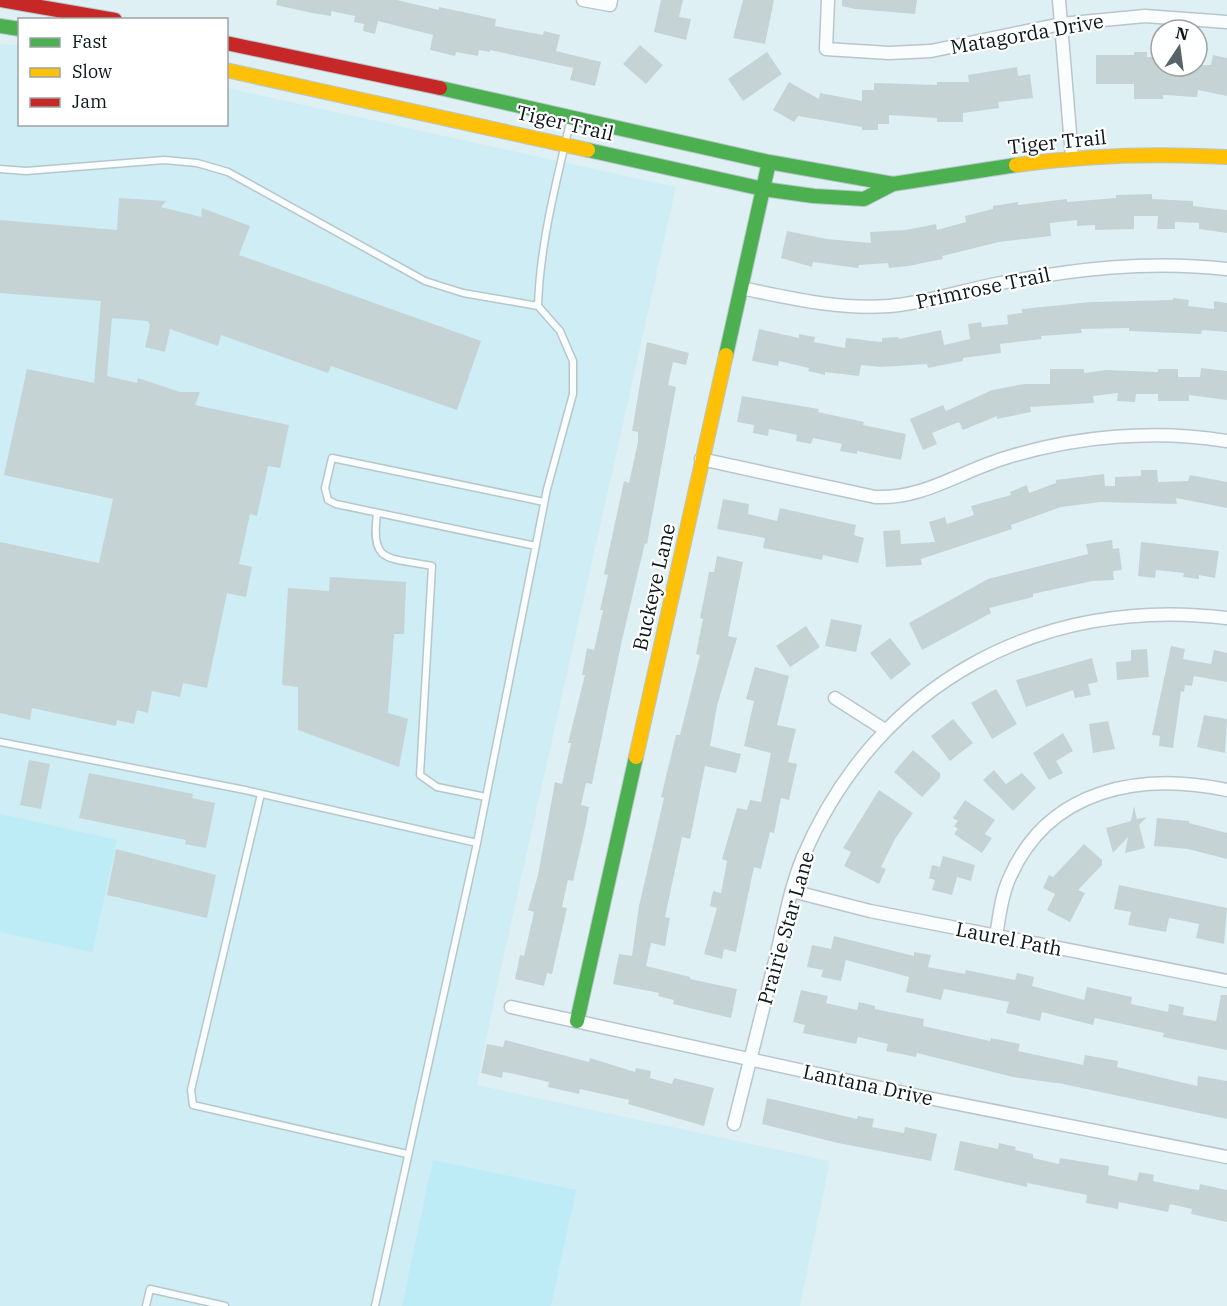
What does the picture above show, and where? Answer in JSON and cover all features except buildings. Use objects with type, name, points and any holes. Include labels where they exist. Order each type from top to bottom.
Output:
[{"type":"street","points":[[0,0],[104,18]]},
{"type":"street","points":[[583,0],[610,5],[611,0]]},
{"type":"street","name":"Matagorda Drive","points":[[828,0],[826,49],[931,51],[1061,24],[1145,16],[1227,22]]},
{"type":"street","points":[[1059,0],[1072,157]]},
{"type":"street","points":[[0,26],[18,29]]},
{"type":"street","name":"Tiger Trail","points":[[228,43],[571,116],[770,162],[893,184],[1072,157],[1152,153],[1227,157]]},
{"type":"street","name":"Tiger Trail","points":[[228,70],[566,143],[763,189],[814,196],[864,199],[893,184]]},
{"type":"street","name":"Buckeye Lane","points":[[577,1021],[684,550],[701,459],[770,162]]},
{"type":"street","name":"Primrose Trail","points":[[741,288],[810,303],[880,306],[933,300],[993,285],[1096,267],[1148,264],[1227,269]]},
{"type":"street","points":[[701,459],[875,497],[894,498],[922,492],[1004,458],[1080,441],[1173,436],[1227,441]]},
{"type":"street","name":"Prairie Star Lane","points":[[734,1124],[802,859],[837,792],[885,730],[930,692],[971,664],[1043,632],[1081,622],[1129,615],[1186,614],[1227,618]]},
{"type":"street","points":[[835,698],[885,730]]},
{"type":"street","points":[[996,937],[1003,896],[1019,859],[1042,831],[1080,803],[1121,786],[1155,782],[1190,782],[1227,790]]},
{"type":"street","name":"Laurel Path","points":[[792,891],[870,911],[1227,981]]},
{"type":"street","name":"Lantana Drive","points":[[511,1007],[750,1060],[1227,1157]]},
{"type":"lane","points":[[538,306],[539,270],[571,116]]},
{"type":"lane","points":[[0,169],[26,171],[164,160],[197,163],[228,172],[426,281],[463,293],[538,306],[560,331],[573,361],[573,394],[544,502],[477,843],[375,1306]]},
{"type":"lane","points":[[536,546],[336,504],[328,500],[326,488],[332,458],[544,502]]},
{"type":"lane","points":[[377,513],[373,539],[378,550],[388,556],[432,566],[420,775],[437,787],[486,797]]},
{"type":"lane","points":[[0,742],[261,794],[477,843]]},
{"type":"lane","points":[[261,794],[191,1090],[193,1105],[407,1154]]},
{"type":"lane","points":[[146,1306],[150,1289],[225,1306]]},
{"type":"shaded area","points":[[0,44],[18,45],[18,126],[228,126],[228,88],[676,187],[497,986],[477,1085],[830,1161],[800,1306],[0,1306]]},
{"type":"shaded area","points":[[0,814],[117,840],[92,952],[0,932]]},
{"type":"shaded area","points":[[433,1160],[576,1190],[551,1306],[402,1306]]},
{"type":"traffic: fast","points":[[0,26],[18,29]]},
{"type":"traffic: fast","points":[[440,88],[769,162],[893,184],[1016,165]]},
{"type":"traffic: fast","points":[[588,150],[763,189],[814,196],[864,199],[893,184]]},
{"type":"traffic: fast","points":[[726,355],[769,162]]},
{"type":"traffic: fast","points":[[577,1021],[636,757]]},
{"type":"traffic: slow","points":[[228,70],[588,150]]},
{"type":"traffic: slow","points":[[1016,165],[1121,156],[1227,157]]},
{"type":"traffic: slow","points":[[636,757],[726,355]]},
{"type":"traffic: jam","points":[[0,0],[104,18]]},
{"type":"traffic: jam","points":[[228,43],[440,88]]}]
